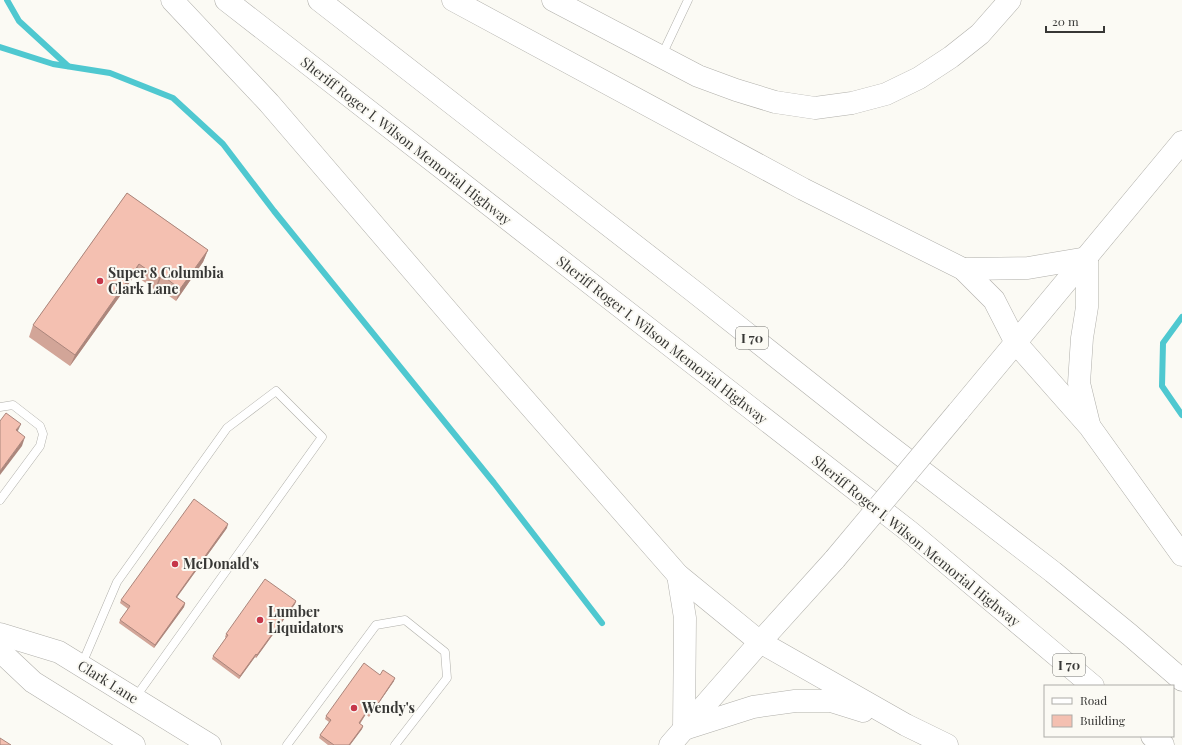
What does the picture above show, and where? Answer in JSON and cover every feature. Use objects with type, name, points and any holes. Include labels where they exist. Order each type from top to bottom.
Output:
[{"type":"main road","points":[[172,0],[269,104],[480,349],[678,575],[760,642],[906,725],[947,745]]},
{"type":"main road","name":"Sheriff Roger I. Wilson Memorial Highway","points":[[226,0],[910,532],[1092,685]]},
{"type":"main road","name":"I 70","points":[[319,0],[692,290],[875,435],[1053,572],[1182,680]]},
{"type":"main road","points":[[452,0],[803,189],[963,269],[994,300],[1016,343],[1090,427],[1182,555]]},
{"type":"main road","points":[[553,0],[698,76],[736,90],[776,102],[815,108],[852,103],[886,94],[919,78],[951,57],[980,34],[1010,0]]},
{"type":"main road","points":[[677,737],[835,558],[1087,258],[1182,142]]},
{"type":"main road","points":[[963,269],[1028,268],[1087,258]]},
{"type":"main road","points":[[1087,258],[1087,307],[1082,338],[1080,383],[1090,427]]},
{"type":"main road","points":[[677,737],[685,618],[678,575]]},
{"type":"main road","name":"Clark Lane","points":[[0,634],[59,652],[210,745]]},
{"type":"main road","points":[[0,651],[33,682],[134,745]]},
{"type":"main road","points":[[677,737],[753,707],[796,701],[831,701],[906,725]]},
{"type":"main road","points":[[1153,737],[1163,745]]},
{"type":"lane","points":[[661,56],[688,1]]},
{"type":"lane","points":[[82,666],[117,582],[226,428],[276,391],[322,437],[134,698]]},
{"type":"lane","points":[[0,407],[13,405],[40,426],[43,434],[40,446],[0,500]]},
{"type":"lane","points":[[287,745],[376,625],[405,620],[445,652],[446,678],[395,745]]},
{"type":"building","name":"Super 8 Columbia Clark Lane","points":[[127,193],[208,250],[180,289],[162,275],[159,278],[139,264],[75,355],[33,325]]},
{"type":"building","points":[[6,413],[21,424],[16,430],[25,437],[0,471],[0,421]]},
{"type":"building","name":"McDonald's","points":[[194,499],[228,524],[176,597],[185,603],[155,645],[120,620],[130,606],[121,600]]},
{"type":"building","name":"Lumber Liquidators","points":[[265,579],[296,601],[240,676],[213,656],[228,635],[226,634]]},
{"type":"building","name":"Wendy's","points":[[364,663],[380,675],[383,670],[395,678],[371,714],[367,711],[359,723],[363,726],[349,745],[334,745],[320,735],[331,720],[326,716]]},
{"type":"building","points":[[0,738],[11,745],[0,745]]},
{"type":"waterway","points":[[7,0],[19,21],[68,66]]},
{"type":"waterway","points":[[0,47],[53,64],[110,73],[173,98],[223,144],[274,211],[494,483],[602,623]]},
{"type":"waterway","points":[[1182,317],[1163,343],[1162,386],[1182,415]]},
{"type":"place","name":"Super 8 Columbia Clark Lane","points":[[100,281]]},
{"type":"place","name":"McDonald's","points":[[175,564]]},
{"type":"place","name":"Lumber Liquidators","points":[[260,620]]},
{"type":"place","name":"Wendy's","points":[[354,708]]}]
